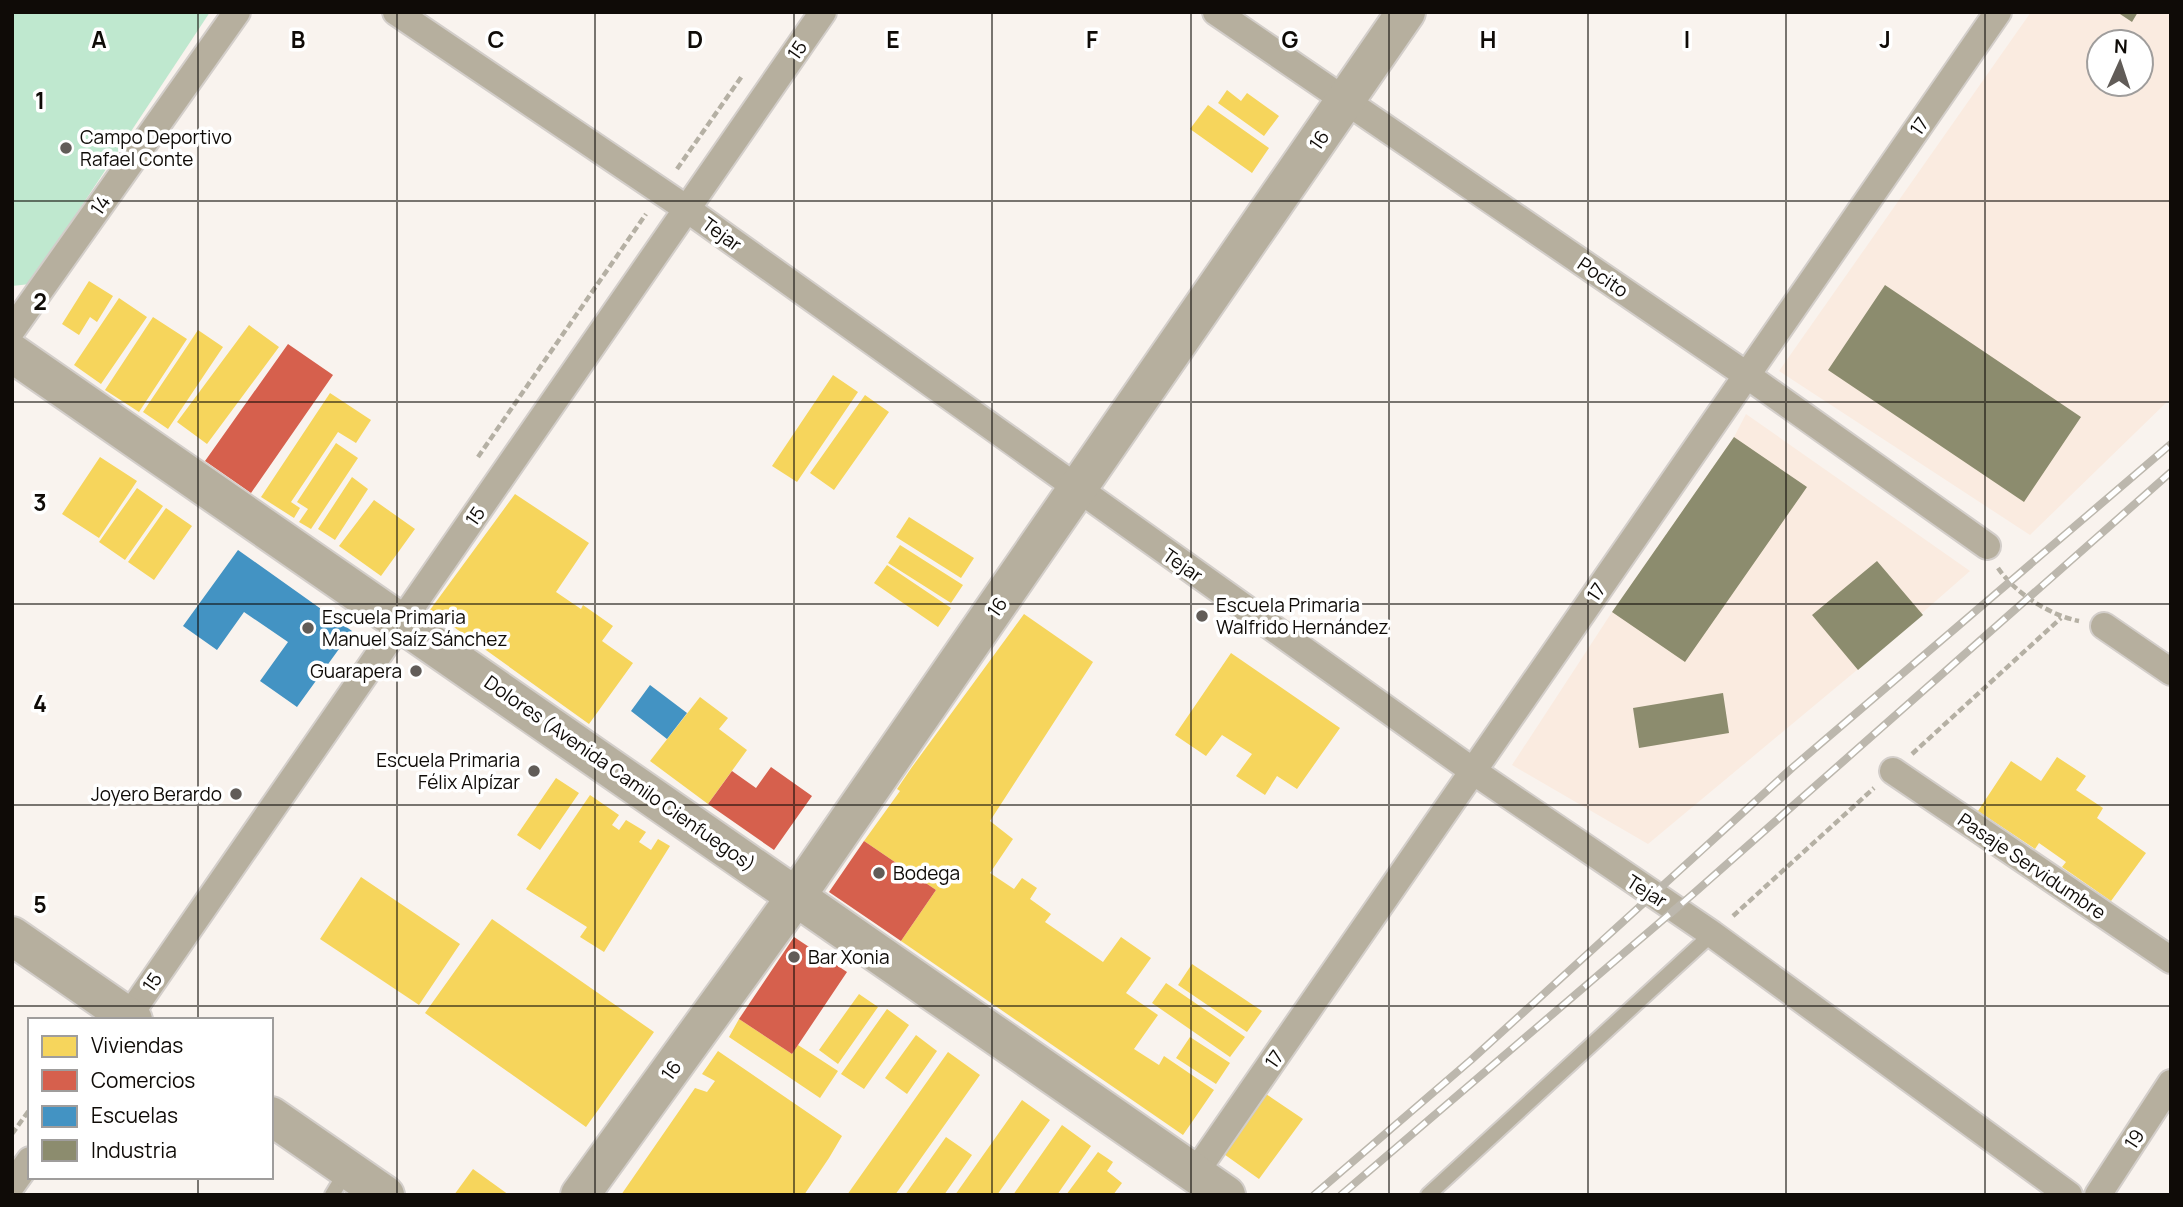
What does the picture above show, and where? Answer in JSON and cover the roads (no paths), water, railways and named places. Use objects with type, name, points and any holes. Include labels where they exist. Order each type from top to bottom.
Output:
[{"type":"street","name":"14","points":[[12,330],[237,12]]},
{"type":"street","name":"Tejar","points":[[396,12],[687,208],[1473,771],[1712,934],[2069,1195]]},
{"type":"street","name":"15","points":[[130,1018],[823,12]]},
{"type":"street","name":"Pocito","points":[[1216,12],[1745,374],[1987,546]]},
{"type":"street","name":"16","points":[[580,1195],[795,898],[1406,12]]},
{"type":"street","name":"17","points":[[1195,1173],[1745,374],[1998,12]]},
{"type":"street","name":"Dolores (Avenida Camilo Cienfuegos)","points":[[12,353],[1226,1195]]},
{"type":"street","points":[[2104,626],[2171,672]]},
{"type":"street","name":"Pasaje Servidumbre","points":[[1893,771],[2171,960]]},
{"type":"street","points":[[12,936],[128,1018]]},
{"type":"street","name":"19","points":[[2098,1195],[2171,1083]]},
{"type":"street","points":[[273,1118],[340,1182],[385,1195]]},
{"type":"street","points":[[12,1185],[28,1163]]},
{"type":"lane","points":[[1428,1195],[1712,934]]},
{"type":"railway","points":[[1314,1195],[1471,1060],[1792,768],[2171,444]]},
{"type":"railway","points":[[1341,1195],[1693,894],[2171,472]]},
{"type":"place","name":"Campo Deportivo Rafael Conte","points":[[66,148]]},
{"type":"place","name":"Escuela Primaria Walfrido Hernández","points":[[1202,616]]},
{"type":"place","name":"Escuela Primaria Manuel Saíz Sánchez","points":[[308,628]]},
{"type":"place","name":"Guarapera","points":[[416,671]]},
{"type":"place","name":"Escuela Primaria Félix Alpízar","points":[[534,771]]},
{"type":"place","name":"Joyero Berardo","points":[[236,794]]},
{"type":"place","name":"Bodega","points":[[879,873]]},
{"type":"place","name":"Bar Xonia","points":[[794,957]]}]
